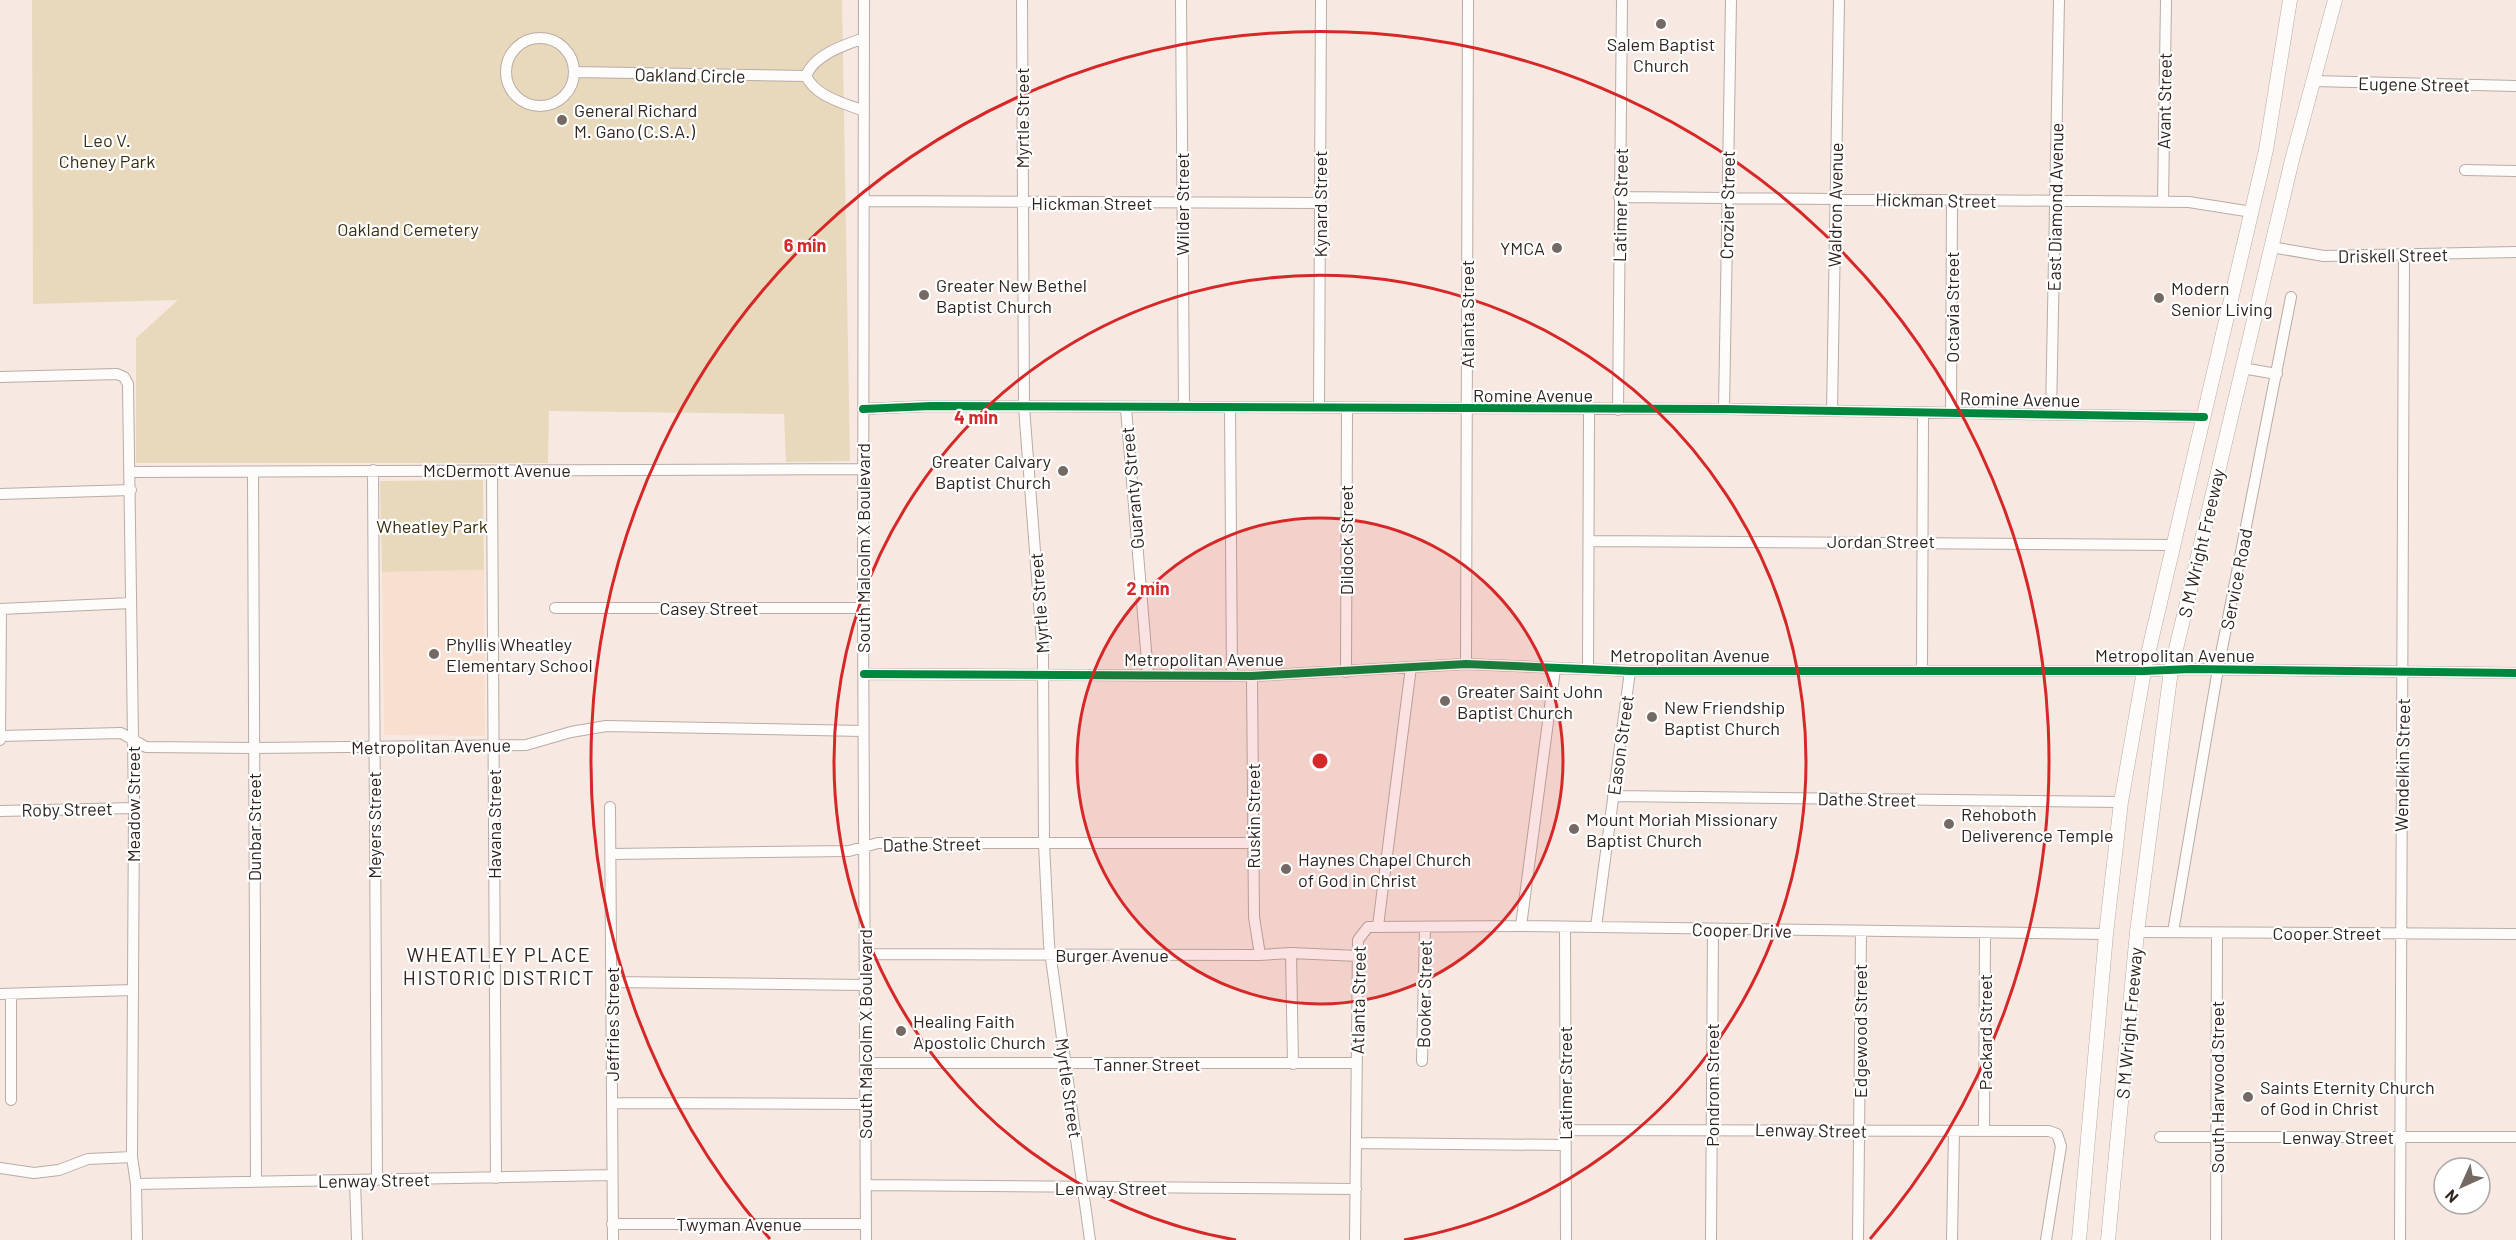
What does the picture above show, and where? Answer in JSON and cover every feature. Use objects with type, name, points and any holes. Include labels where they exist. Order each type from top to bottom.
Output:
[{"type":"main road","name":"S M Wright Freeway","points":[[2079,1240],[2106,934],[2121,802],[2144,671],[2252,212],[2272,117],[2290,0]]},
{"type":"main road","name":"S M Wright Freeway","points":[[2108,1240],[2137,932],[2171,670],[2271,247],[2335,0]]},
{"type":"street","name":"South Malcolm X Boulevard","points":[[864,0],[863,731],[866,1240]]},
{"type":"street","name":"Myrtle Street","points":[[1022,0],[1024,407],[1044,674],[1044,843],[1050,955],[1090,1240]]},
{"type":"street","name":"Wilder Street","points":[[1181,0],[1184,407]]},
{"type":"street","name":"Kynard Street","points":[[1319,407],[1321,0]]},
{"type":"street","name":"Atlanta Street","points":[[1466,664],[1468,0]]},
{"type":"street","name":"Latimer Street","points":[[1618,410],[1622,0]]},
{"type":"street","name":"Crozier Street","points":[[1724,409],[1731,0]]},
{"type":"street","name":"Waldron Avenue","points":[[1832,411],[1839,0]]},
{"type":"street","name":"East Diamond Avenue","points":[[2051,415],[2059,0]]},
{"type":"street","name":"Avant Street","points":[[2163,202],[2166,0]]},
{"type":"street","points":[[542,38],[555,41],[568,52],[575,72],[566,95],[553,105],[542,107],[530,106],[518,99],[509,88],[505,74],[511,53],[521,43],[542,38]]},
{"type":"street","points":[[864,38],[842,46],[824,57],[812,65],[806,76],[814,88],[823,94],[864,111]]},
{"type":"street","name":"Oakland Circle","points":[[575,72],[806,76]]},
{"type":"street","name":"Eugene Street","points":[[2313,81],[2516,86]]},
{"type":"street","points":[[2466,170],[2516,171]]},
{"type":"street","name":"Hickman Street","points":[[1619,197],[2163,202],[2216,204],[2252,212]]},
{"type":"street","name":"Hickman Street","points":[[864,201],[1320,203]]},
{"type":"street","name":"Octavia Street","points":[[1951,413],[1952,201]]},
{"type":"street","name":"Driskell Street","points":[[2271,247],[2324,256],[2516,252]]},
{"type":"street","name":"Wendelkin Street","points":[[2400,1240],[2404,255]]},
{"type":"street","name":"Service Road","points":[[2173,932],[2218,669],[2291,297]]},
{"type":"street","points":[[2242,368],[2277,374]]},
{"type":"street","name":"Meadow Street","points":[[0,377],[117,374],[124,377],[128,384],[134,808],[132,1157],[136,1184],[137,1240]]},
{"type":"street","name":"Romine Avenue","points":[[863,409],[1024,407],[1724,409],[2204,417]]},
{"type":"street","points":[[1230,408],[1232,675]]},
{"type":"street","name":"Dildock Street","points":[[1346,672],[1347,408]]},
{"type":"street","name":"Guaranty Street","points":[[1126,409],[1148,674]]},
{"type":"street","points":[[1588,669],[1589,410]]},
{"type":"street","points":[[1922,670],[1923,414]]},
{"type":"street","name":"McDermott Avenue","points":[[131,472],[864,469]]},
{"type":"street","name":"Meyers Street","points":[[374,470],[376,1180]]},
{"type":"street","name":"Havana Street","points":[[492,471],[496,1178]]},
{"type":"street","name":"Dunbar Street","points":[[252,472],[256,1181]]},
{"type":"street","points":[[0,494],[131,490]]},
{"type":"street","name":"Jordan Street","points":[[1588,541],[1921,541],[2174,545]]},
{"type":"street","points":[[0,737],[1,609],[131,603]]},
{"type":"street","name":"Casey Street","points":[[555,608],[863,608]]},
{"type":"street","name":"Metropolitan Avenue","points":[[864,674],[1252,676],[1466,664],[1630,670],[2144,671],[2218,669],[2516,673]]},
{"type":"street","name":"Atlanta Street","points":[[1355,1240],[1358,940],[1368,927],[1378,926],[1411,667]]},
{"type":"street","points":[[1521,926],[1555,669]]},
{"type":"street","name":"Eason Street","points":[[1596,927],[1630,670]]},
{"type":"street","name":"Ruskin Street","points":[[1252,676],[1254,917],[1260,956]]},
{"type":"street","name":"Metropolitan Avenue","points":[[0,737],[121,733],[146,747],[254,748],[525,744],[606,726],[863,731]]},
{"type":"street","name":"Dathe Street","points":[[1613,796],[2121,802]]},
{"type":"street","name":"Jeffries Street","points":[[610,807],[613,1240]]},
{"type":"street","name":"Roby Street","points":[[0,811],[134,808]]},
{"type":"street","name":"Dathe Street","points":[[611,854],[849,851],[878,843],[1253,843]]},
{"type":"street","name":"Cooper Drive","points":[[1378,926],[2106,934]]},
{"type":"street","name":"Booker Street","points":[[1422,1061],[1425,927]]},
{"type":"street","name":"Latimer Street","points":[[1565,927],[1566,1240]]},
{"type":"street","name":"Pondrom Street","points":[[1711,1240],[1713,929]]},
{"type":"street","name":"Edgewood Street","points":[[1858,1240],[1861,931]]},
{"type":"street","name":"Cooper Street","points":[[2137,932],[2516,934]]},
{"type":"street","name":"Packard Street","points":[[1984,1131],[1985,933]]},
{"type":"street","name":"South Harwood Street","points":[[2216,1240],[2217,934]]},
{"type":"street","points":[[1291,953],[1293,1064]]},
{"type":"street","name":"Burger Avenue","points":[[865,954],[1260,956],[1291,953],[1358,957]]},
{"type":"street","points":[[612,982],[865,985]]},
{"type":"street","points":[[11,1100],[5,994],[133,990]]},
{"type":"street","name":"Tanner Street","points":[[865,1063],[1357,1063]]},
{"type":"street","points":[[613,1103],[865,1104]]},
{"type":"street","name":"Lenway Street","points":[[1565,1130],[1712,1128],[2049,1131],[2057,1134],[2061,1146],[2046,1240]]},
{"type":"street","points":[[1952,1240],[1954,1131]]},
{"type":"street","name":"Lenway Street","points":[[2160,1137],[2516,1137]]},
{"type":"street","points":[[1356,1143],[1565,1145]]},
{"type":"street","points":[[0,1168],[34,1173],[59,1170],[88,1159],[132,1157]]},
{"type":"street","name":"Lenway Street","points":[[136,1184],[612,1175]]},
{"type":"street","points":[[355,1181],[357,1240]]},
{"type":"street","name":"Lenway Street","points":[[866,1185],[1356,1189]]},
{"type":"street","name":"Twyman Avenue","points":[[612,1224],[866,1224]]},
{"type":"shaded area","name":"Phyllis Wheatley Elementary School","points":[[484,570],[485,736],[384,735],[382,572]]},
{"type":"green space","name":"Oakland Cemetery","points":[[32,0],[842,0],[850,461],[786,462],[784,414],[549,411],[548,463],[136,463],[136,338],[178,300],[33,304]]},
{"type":"green space","name":"Wheatley Park","points":[[483,480],[484,570],[382,572],[380,481]]},
{"type":"cycle path","points":[[863,409],[931,406],[1724,409],[2204,417]]},
{"type":"cycle path","points":[[864,674],[1252,676],[1466,664],[1630,671],[2144,671],[2192,669],[2516,673]]},
{"type":"place","name":"Salem Baptist Church","points":[[1661,24]]},
{"type":"place","name":"General Richard M. Gano (C.S.A.)","points":[[562,120]]},
{"type":"place","name":"YMCA","points":[[1557,248]]},
{"type":"place","name":"Greater New Bethel Baptist Church","points":[[924,295]]},
{"type":"place","name":"Modern Senior Living","points":[[2159,298]]},
{"type":"place","name":"Greater Calvary Baptist Church","points":[[1063,471]]},
{"type":"place","name":"Phyllis Wheatley Elementary School","points":[[434,654]]},
{"type":"place","name":"Greater Saint John Baptist Church","points":[[1445,701]]},
{"type":"place","name":"New Friendship Baptist Church","points":[[1652,717]]},
{"type":"place","name":"Rehoboth Deliverence Temple","points":[[1949,824]]},
{"type":"place","name":"Mount Moriah Missionary Baptist Church","points":[[1574,829]]},
{"type":"place","name":"Haynes Chapel Church of God in Christ","points":[[1286,869]]},
{"type":"place","name":"Healing Faith Apostolic Church","points":[[901,1031]]},
{"type":"place","name":"Saints Eternity Church of God in Christ","points":[[2248,1097]]},
{"type":"district","name":"WHEATLEY PLACE HISTORIC DISTRICT","points":[[499,966]]},
{"type":"park label","name":"Leo V. Cheney Park","points":[[107,150]]}]
